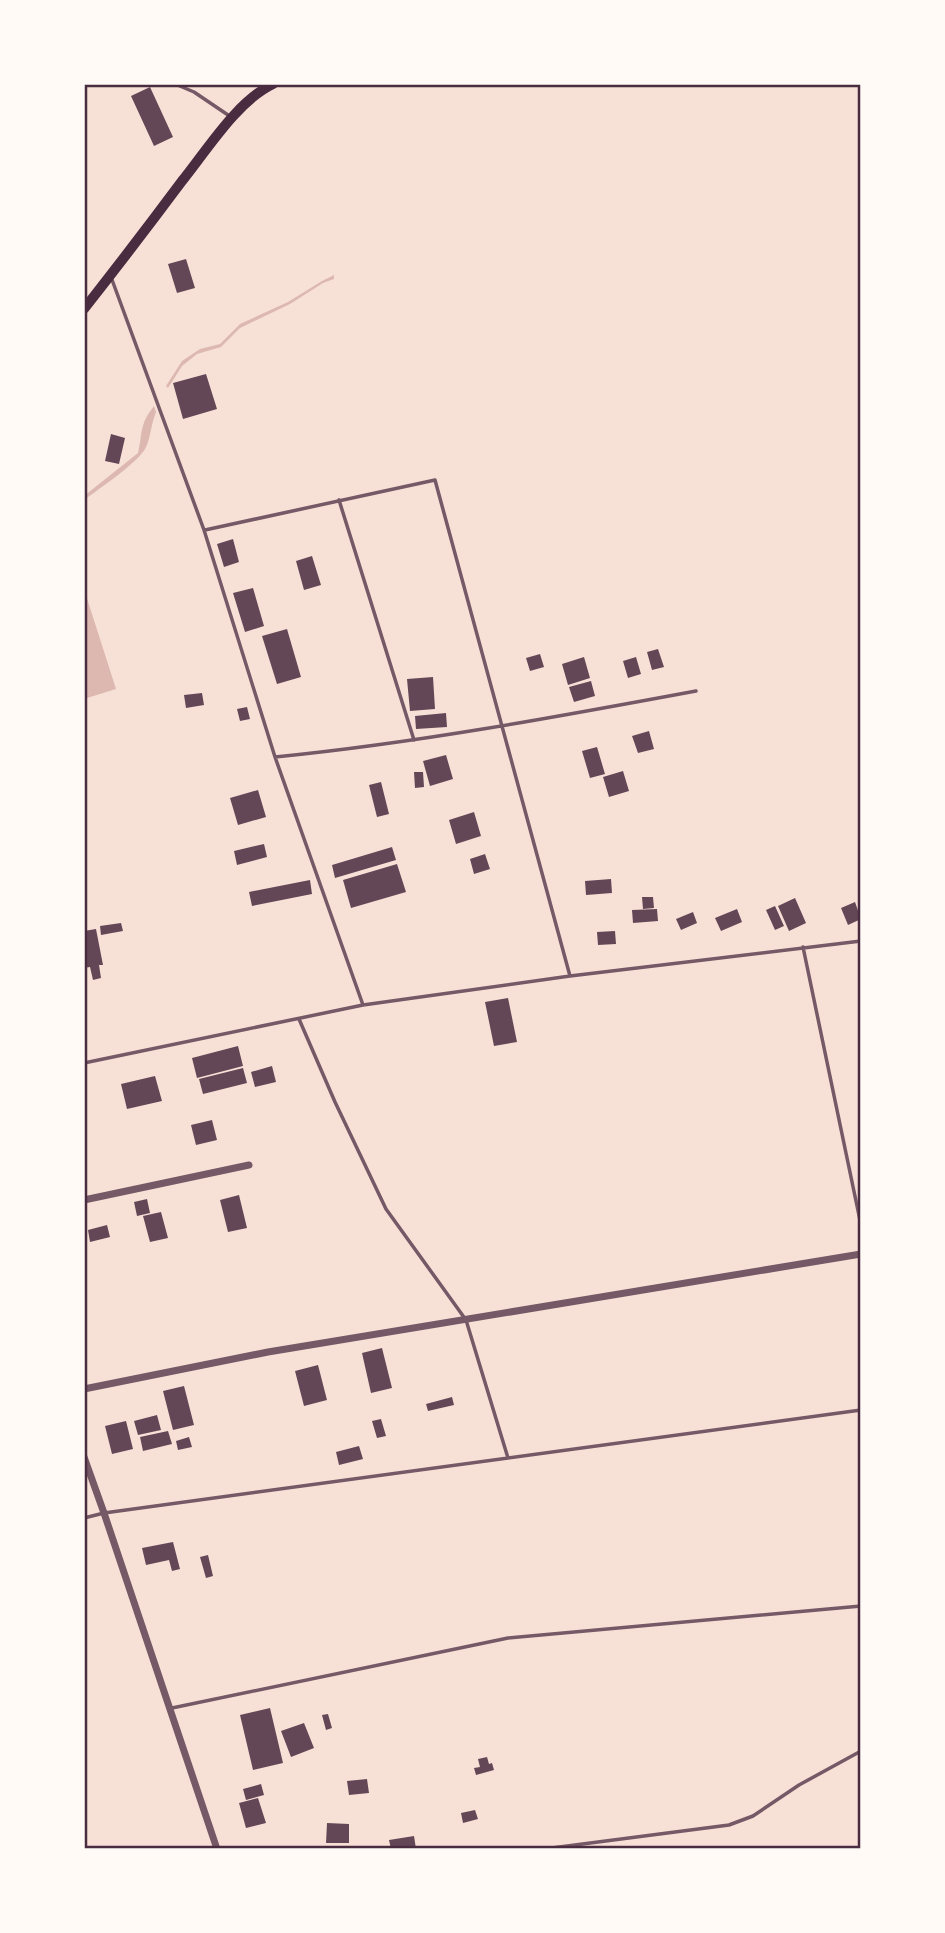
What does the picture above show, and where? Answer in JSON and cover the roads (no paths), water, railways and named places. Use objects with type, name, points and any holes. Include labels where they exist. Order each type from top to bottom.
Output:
[{"type":"main road","points":[[84,309],[232,118],[249,101],[273,84]]},
{"type":"street","points":[[84,1200],[248,1165]]},
{"type":"street","points":[[84,1389],[268,1352],[861,1254]]},
{"type":"street","points":[[84,1457],[217,1849]]},
{"type":"lane","points":[[175,84],[194,92],[232,118]]},
{"type":"lane","points":[[110,275],[204,530],[275,757],[363,1005]]},
{"type":"lane","points":[[204,530],[435,480],[570,976]]},
{"type":"lane","points":[[339,500],[414,740]]},
{"type":"lane","points":[[275,757],[358,749],[503,727],[696,691]]},
{"type":"lane","points":[[84,1063],[363,1005],[570,976],[861,941]]},
{"type":"lane","points":[[803,947],[861,1225]]},
{"type":"lane","points":[[299,1019],[386,1209],[466,1320],[508,1458]]},
{"type":"lane","points":[[84,1518],[104,1513],[861,1410]]},
{"type":"lane","points":[[170,1708],[508,1638],[861,1606]]},
{"type":"lane","points":[[544,1849],[729,1825],[753,1816],[799,1785],[861,1751]]}]
